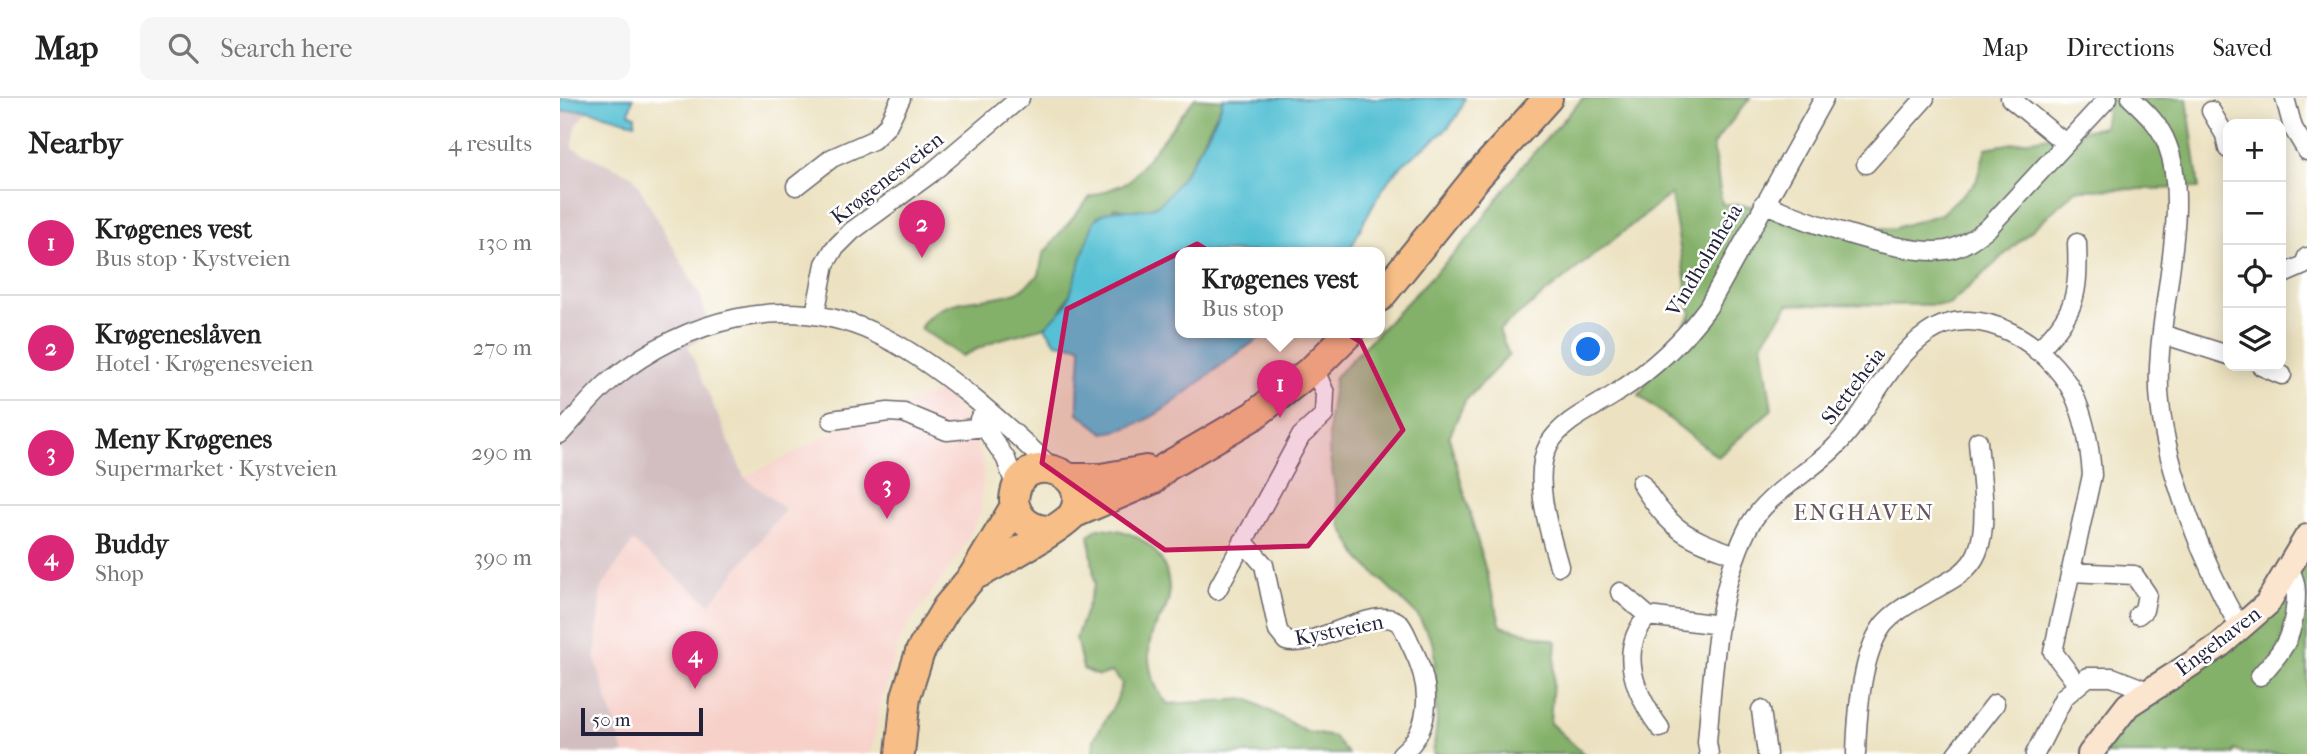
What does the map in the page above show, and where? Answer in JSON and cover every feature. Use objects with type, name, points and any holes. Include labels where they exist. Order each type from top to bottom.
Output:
[{"type":"main road","points":[[1385,291],[1476,178],[1548,98]]},
{"type":"main road","points":[[973,576],[1067,521],[1073,514],[1152,480],[1166,467],[1253,416],[1314,368],[1344,338]]},
{"type":"main road","points":[[900,754],[906,696],[920,652],[940,618],[973,576],[1027,474],[1035,470],[1121,476],[1166,467]]},
{"type":"main road","points":[[1060,473],[1076,491],[1073,514]]},
{"type":"main road","points":[[1016,497],[1024,522],[1032,527],[1050,530]]},
{"type":"street","name":"Krøgenesveien","points":[[796,186],[832,158],[873,140],[887,126],[901,98]]},
{"type":"street","name":"Krøgenesveien","points":[[815,314],[825,264],[834,249],[852,231],[930,174],[1020,98]]},
{"type":"street","name":"Vindholmheia","points":[[1559,566],[1544,503],[1543,473],[1550,443],[1564,425],[1618,392],[1689,333],[1708,307],[1824,98]]},
{"type":"street","points":[[1867,164],[1925,98]]},
{"type":"street","points":[[2010,98],[2065,143]]},
{"type":"street","name":"Vindholmheia","points":[[1764,203],[1800,220],[1848,233],[1920,250],[1950,250],[1970,241],[1989,227],[2108,98]]},
{"type":"street","points":[[2131,98],[2156,125],[2173,163],[2175,213],[2159,388],[2164,436],[2200,545],[2240,628]]},
{"type":"street","points":[[2285,98],[2293,128],[2307,150]]},
{"type":"street","points":[[2211,111],[2223,132]]},
{"type":"street","points":[[2037,351],[2075,303],[2079,283],[2077,243]]},
{"type":"street","points":[[2286,273],[2304,265],[2307,257]]},
{"type":"street","points":[[560,434],[610,381],[664,343],[721,319],[768,313],[815,314],[875,332],[945,379],[1060,473]]},
{"type":"street","name":"Sletteheia","points":[[1709,754],[1707,742],[1720,625],[1736,555],[1755,519],[1840,441],[1893,368],[1928,333],[1941,326],[1967,322],[1994,324],[2013,332],[2037,351],[2072,390],[2081,411],[2092,475],[2088,505],[2053,652],[2077,684]]},
{"type":"street","points":[[2162,334],[2223,353]]},
{"type":"street","points":[[1217,590],[1301,436],[1324,415],[1325,393],[1314,368]]},
{"type":"street","points":[[2272,371],[2282,375]]},
{"type":"street","points":[[945,379],[985,427],[1006,459],[1016,497]]},
{"type":"street","points":[[832,420],[888,412],[904,413],[947,431],[985,427]]},
{"type":"street","points":[[1856,754],[1862,691],[1879,631],[1898,611],[1960,575],[1977,553],[1983,524],[1978,441]]},
{"type":"street","points":[[1641,483],[1659,513],[1678,531],[1736,555]]},
{"type":"street","name":"Engehaven","points":[[2090,754],[2128,705],[2219,646],[2267,604],[2307,537]]},
{"type":"street","name":"Kystveien","points":[[1243,541],[1264,565],[1278,631],[1286,641],[1303,641],[1386,618],[1400,624],[1421,666],[1426,702],[1421,732],[1401,754]]},
{"type":"street","points":[[2260,676],[2288,639],[2296,596],[2292,573],[2289,571]]},
{"type":"street","points":[[2070,572],[2134,575],[2147,594],[2144,610],[2138,615]]},
{"type":"street","points":[[1620,592],[1648,617],[1720,625]]},
{"type":"street","points":[[1648,617],[1631,654],[1632,677],[1639,698],[1660,728]]},
{"type":"street","points":[[2035,754],[2064,697],[2088,677],[2101,675],[2148,691]]},
{"type":"street","points":[[1956,754],[1995,705]]},
{"type":"street","points":[[1761,710],[1767,754]]},
{"type":"highlighted area","points":[[1197,244],[1361,342],[1403,430],[1308,546],[1165,550],[1042,463],[1067,309]]},
{"type":"shaded area","points":[[589,109],[576,126],[572,148],[633,176],[701,297],[711,333],[688,346],[744,477],[785,509],[710,604],[633,542],[601,588],[595,659],[624,754],[560,754],[560,112],[581,112]]},
{"type":"shaded area","points":[[941,390],[964,416],[984,466],[980,513],[964,547],[901,636],[882,698],[871,754],[624,754],[595,659],[601,588],[632,542],[744,477],[843,428]]},
{"type":"green space","points":[[1195,98],[1224,100],[1185,173],[1166,199],[1152,209],[1130,211],[1114,208],[1058,317],[1045,327],[997,340],[962,356],[920,328],[929,317],[951,305],[1004,296],[1025,287],[1039,275],[1043,254],[1090,197],[1129,182]]},
{"type":"green space","points":[[1583,98],[1750,98],[1713,145],[1722,204],[1793,209],[1835,230],[1895,228],[1941,214],[1976,182],[1986,148],[2104,127],[2109,98],[2187,98],[2199,188],[2076,190],[1949,305],[1789,304],[1762,343],[1772,409],[1718,457],[1639,395],[1691,314],[1671,194],[1499,330],[1509,355],[1465,401],[1449,437],[1501,626],[1556,641],[1550,723],[1584,754],[1433,754],[1437,722],[1434,645],[1418,616],[1359,558],[1341,526],[1329,452],[1329,418],[1335,377],[1373,338],[1385,338],[1385,325],[1468,239],[1522,166]]},
{"type":"green space","points":[[1098,528],[1113,529],[1139,538],[1158,555],[1164,567],[1169,596],[1152,634],[1149,662],[1154,681],[1168,704],[1248,699],[1307,732],[1334,737],[1348,754],[1093,754],[1094,739],[1116,702],[1122,683],[1112,672],[1099,676],[1083,669],[1076,638],[1095,584],[1089,535]]},
{"type":"green space","points":[[2307,540],[2307,754],[2245,754],[2235,750],[2233,754],[2082,754],[2268,595]]},
{"type":"water","points":[[560,98],[633,98],[629,113],[635,116],[635,123],[590,111],[560,112]]},
{"type":"water","points":[[1223,98],[1465,98],[1460,111],[1444,132],[1392,176],[1374,203],[1352,247],[1175,247],[1175,338],[1259,338],[1150,418],[1120,430],[1104,433],[1078,413],[1081,346],[1056,343],[1045,327],[1066,306],[1094,221],[1108,212],[1146,209],[1162,201],[1183,175]]},
{"type":"place","name":"Krøgeneslåven","points":[[922,258]]},
{"type":"place","name":"Krøgenes vest","points":[[1280,418]]},
{"type":"place","name":"Meny Krøgenes","points":[[887,519]]},
{"type":"place","name":"Buddy","points":[[695,689]]},
{"type":"district","name":"ENGHAVEN","points":[[1864,512]]}]
